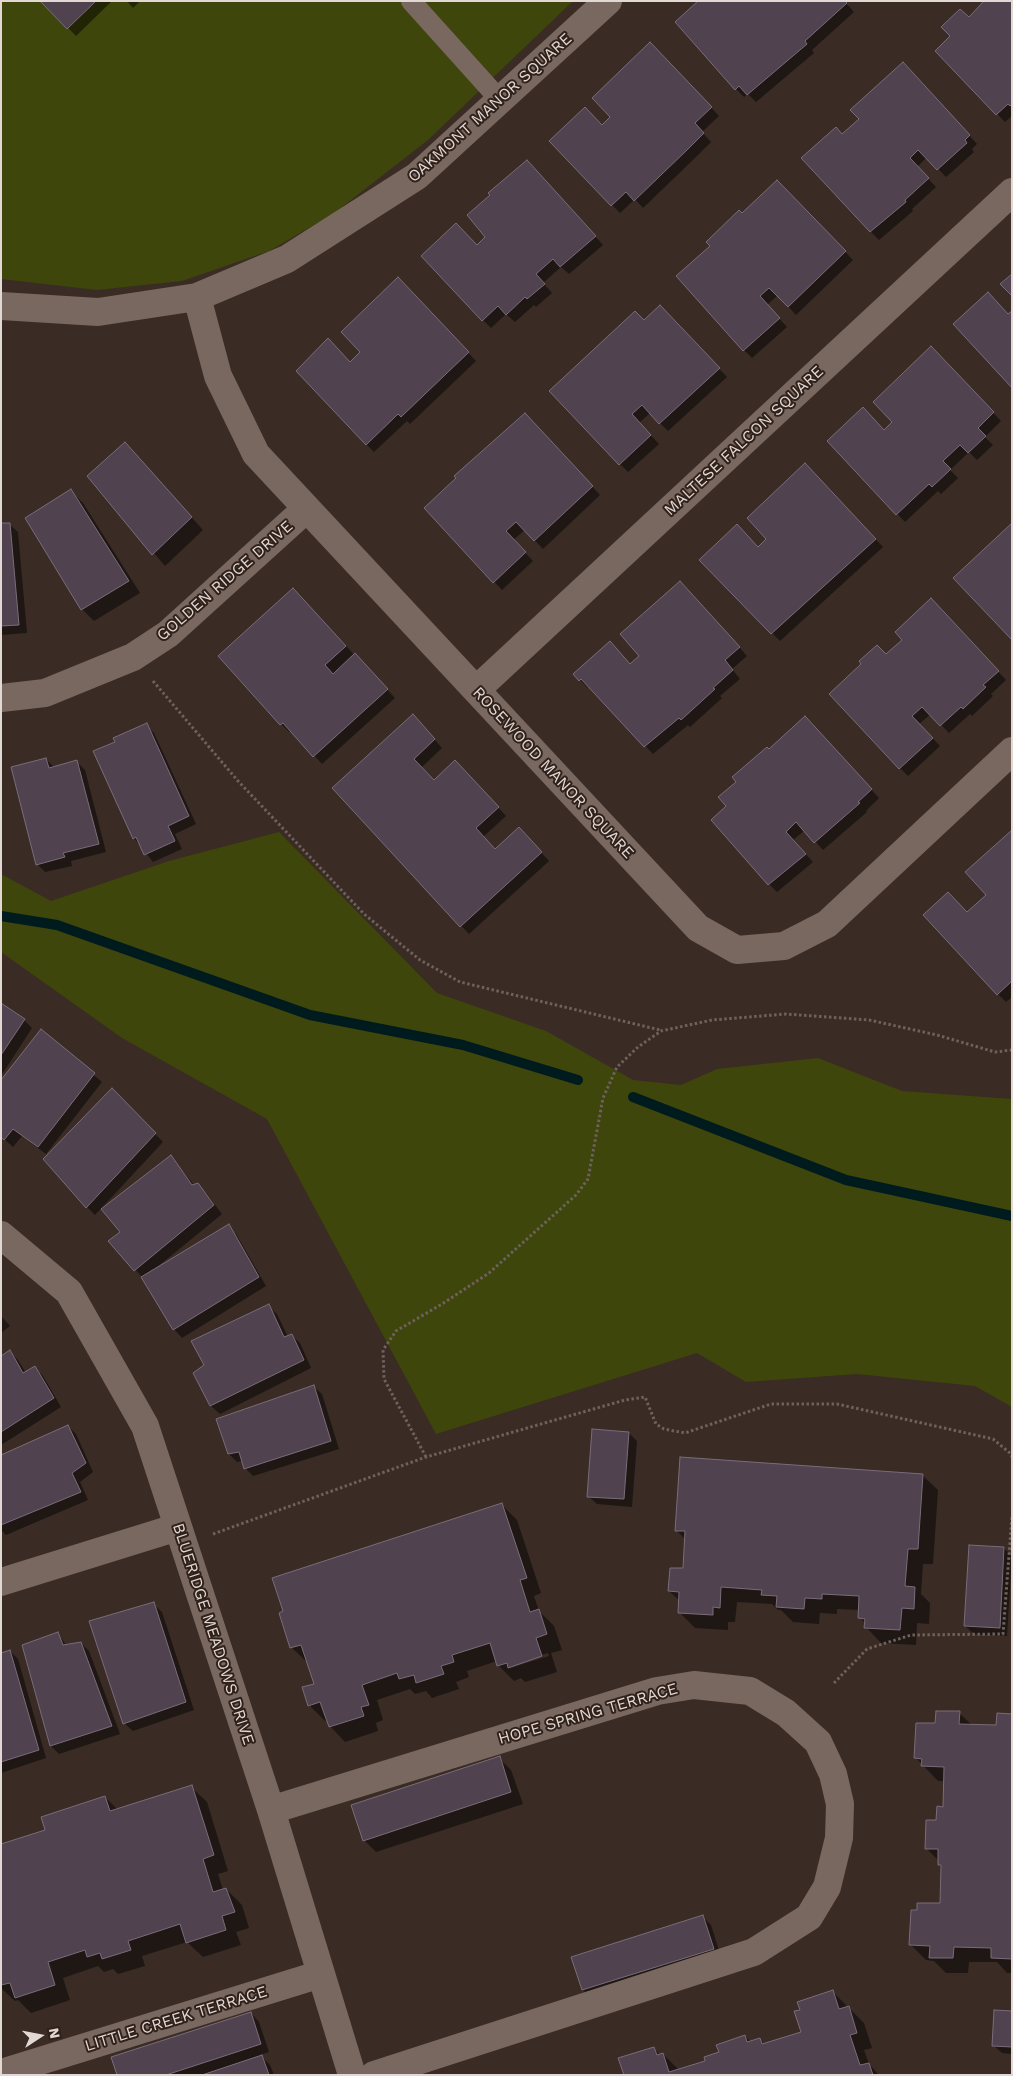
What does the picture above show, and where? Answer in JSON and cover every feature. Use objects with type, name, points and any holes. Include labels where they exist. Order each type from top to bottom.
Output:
[{"type":"street","name":"OAKMONT MANOR SQUARE","points":[[1,306],[98,312],[197,297],[287,259],[417,176],[608,1]]},
{"type":"street","name":"MALTESE FALCON SQUARE","points":[[476,690],[1012,192]]},
{"type":"street","name":"ROSEWOOD MANOR SQUARE","points":[[197,297],[218,376],[256,454],[698,928],[737,950],[784,946],[827,924],[1012,751]]},
{"type":"street","name":"GOLDEN RIDGE DRIVE","points":[[1,698],[45,693],[133,657],[168,634],[306,509]]},
{"type":"street","name":"BLUERIDGE MEADOWS DRIVE","points":[[1,1235],[69,1292],[145,1426],[271,1810],[352,2075]]},
{"type":"street","points":[[1,1582],[181,1536]]},
{"type":"street","name":"HOPE SPRING TERRACE","points":[[271,1810],[657,1691],[694,1685],[750,1691],[786,1713],[818,1742],[833,1774],[840,1804],[839,1838],[828,1887],[809,1917],[754,1952],[374,2075]]},
{"type":"street","name":"LITTLE CREEK TERRACE","points":[[1,2073],[321,1974]]},
{"type":"lane","points":[[411,1],[500,100]]},
{"type":"path","points":[[133,657],[238,781],[364,914],[420,960],[460,982],[661,1031]]},
{"type":"path","points":[[426,1457],[384,1379],[383,1350],[396,1331],[489,1273],[576,1195],[588,1179],[603,1098],[617,1067],[638,1047],[661,1031],[712,1020],[786,1014],[869,1020],[936,1035],[995,1052],[1012,1050]]},
{"type":"path","points":[[181,1536],[426,1457],[625,1400],[645,1397],[656,1424],[664,1429],[685,1433],[771,1404],[837,1404],[993,1439],[1012,1457]]},
{"type":"path","points":[[834,1684],[867,1649],[911,1636],[1003,1634],[1012,1516]]},
{"type":"green space","points":[[1,1],[573,1],[428,140],[333,214],[269,251],[182,281],[97,290],[1,279]]},
{"type":"green space","points":[[279,832],[437,993],[546,1031],[633,1080],[681,1085],[717,1069],[818,1058],[902,1091],[1012,1099],[1012,1407],[975,1386],[857,1374],[746,1382],[697,1353],[436,1434],[267,1119],[122,1038],[1,952],[1,874],[51,901],[169,861]]},
{"type":"building","points":[[40,1],[96,1],[67,29]]},
{"type":"building","points":[[698,1],[845,1],[847,3],[805,41],[807,44],[747,95],[739,86],[735,90],[675,22]]},
{"type":"building","points":[[984,1],[1012,1],[1012,104],[1010,106],[1008,104],[996,115],[935,51],[950,36],[941,27],[960,9],[969,17]]},
{"type":"building","points":[[650,42],[712,107],[695,123],[704,133],[688,149],[634,201],[626,192],[611,206],[549,141],[585,107],[602,125],[610,117],[592,98]]},
{"type":"building","points":[[903,62],[970,135],[965,140],[967,143],[937,170],[918,150],[910,158],[929,178],[905,200],[906,202],[870,232],[801,158],[836,127],[842,134],[859,119],[850,110]]},
{"type":"building","points":[[527,160],[596,236],[560,267],[553,259],[536,274],[545,284],[527,299],[525,297],[506,315],[498,306],[482,321],[421,256],[456,223],[477,245],[485,237],[467,215],[490,195],[488,193]]},
{"type":"building","points":[[777,180],[846,251],[788,307],[769,288],[760,296],[780,318],[743,351],[676,276],[710,246],[706,242],[739,210],[742,213]]},
{"type":"building","points":[[1012,274],[1012,296],[1000,284]]},
{"type":"building","points":[[398,277],[469,352],[401,417],[398,414],[366,445],[296,371],[328,338],[350,362],[360,352],[341,332]]},
{"type":"building","points":[[988,292],[1008,314],[1012,311],[1012,388],[953,324]]},
{"type":"building","points":[[660,305],[720,368],[659,424],[642,405],[632,414],[651,435],[619,465],[549,391],[635,311],[644,320]]},
{"type":"building","points":[[931,346],[994,412],[978,428],[986,436],[968,453],[960,445],[943,461],[951,469],[932,487],[929,484],[896,515],[827,441],[863,407],[884,430],[892,422],[873,402]]},
{"type":"building","points":[[525,413],[593,486],[534,541],[516,522],[506,531],[526,552],[493,583],[424,508],[456,478],[454,476]]},
{"type":"building","points":[[125,442],[192,517],[152,555],[87,476]]},
{"type":"building","points":[[805,463],[876,539],[771,634],[699,560],[737,524],[758,547],[766,539],[747,518]]},
{"type":"building","points":[[71,489],[129,581],[81,610],[25,518]]},
{"type":"building","points":[[1,523],[10,523],[19,625],[1,626]]},
{"type":"building","points":[[1012,523],[1012,640],[953,578]]},
{"type":"building","points":[[680,581],[740,647],[725,660],[733,670],[713,688],[715,689],[681,720],[679,718],[644,747],[581,679],[579,681],[573,674],[610,641],[630,664],[639,656],[620,634]]},
{"type":"building","points":[[293,588],[346,646],[325,665],[333,674],[355,653],[388,689],[313,757],[283,723],[280,725],[218,656]]},
{"type":"building","points":[[931,598],[999,671],[983,685],[986,687],[963,709],[961,707],[940,726],[922,707],[912,716],[933,738],[899,769],[829,694],[861,664],[859,661],[877,645],[886,654],[902,640],[895,632]]},
{"type":"building","points":[[413,714],[435,739],[414,759],[434,780],[455,760],[499,807],[476,828],[495,849],[519,827],[542,852],[460,927],[332,788]]},
{"type":"building","points":[[805,716],[872,789],[858,802],[860,803],[814,843],[796,822],[786,832],[806,854],[768,885],[711,820],[726,806],[718,797],[736,782],[732,777],[767,747],[769,749]]},
{"type":"building","points":[[147,723],[189,816],[168,826],[175,841],[144,855],[136,837],[133,839],[93,751],[115,742],[113,738]]},
{"type":"building","points":[[46,758],[49,768],[77,760],[99,844],[63,853],[65,857],[36,865],[11,767]]},
{"type":"building","points":[[1012,830],[1012,981],[997,995],[923,915],[948,892],[967,912],[986,895],[965,872]]},
{"type":"building","points":[[1,1003],[25,1019],[1,1055]]},
{"type":"building","points":[[41,1029],[95,1073],[38,1147],[13,1129],[4,1140],[1,1137],[1,1080]]},
{"type":"building","points":[[112,1088],[156,1133],[86,1208],[43,1159]]},
{"type":"building","points":[[171,1155],[192,1185],[198,1183],[214,1205],[134,1271],[108,1241],[120,1232],[101,1209]]},
{"type":"building","points":[[229,1224],[259,1277],[173,1330],[141,1277]]},
{"type":"building","points":[[269,1304],[284,1337],[292,1334],[304,1360],[210,1406],[193,1373],[204,1365],[191,1341]]},
{"type":"building","points":[[10,1350],[23,1373],[35,1366],[54,1398],[1,1432],[1,1356]]},
{"type":"building","points":[[314,1385],[331,1441],[244,1469],[239,1452],[228,1454],[216,1419]]},
{"type":"building","points":[[68,1425],[86,1463],[72,1473],[81,1492],[1,1525],[1,1455]]},
{"type":"building","points":[[592,1429],[629,1432],[624,1499],[587,1497]]},
{"type":"building","points":[[680,1457],[923,1474],[918,1549],[908,1549],[905,1586],[915,1587],[914,1609],[902,1608],[900,1630],[864,1628],[865,1619],[858,1618],[859,1596],[822,1594],[822,1599],[805,1598],[804,1609],[776,1607],[777,1596],[761,1595],[762,1590],[721,1587],[720,1608],[713,1607],[713,1615],[678,1613],[679,1592],[668,1591],[670,1568],[683,1568],[685,1531],[675,1531]]},
{"type":"building","points":[[502,1503],[527,1578],[520,1580],[530,1612],[539,1609],[547,1634],[536,1638],[542,1656],[508,1668],[507,1663],[497,1666],[490,1643],[452,1655],[454,1662],[441,1666],[444,1674],[416,1683],[414,1675],[399,1679],[397,1673],[362,1685],[369,1705],[361,1707],[364,1716],[329,1727],[320,1702],[308,1706],[302,1687],[314,1684],[301,1645],[290,1648],[279,1613],[283,1611],[272,1578]]},
{"type":"building","points":[[969,1545],[1004,1547],[1000,1628],[964,1626]]},
{"type":"building","points":[[154,1602],[186,1702],[123,1724],[89,1621]]},
{"type":"building","points":[[58,1632],[63,1645],[81,1642],[112,1726],[50,1746],[22,1645]]},
{"type":"building","points":[[10,1650],[39,1750],[1,1762],[1,1653]]},
{"type":"building","points":[[936,1711],[960,1711],[959,1724],[996,1725],[997,1713],[1012,1714],[1012,1959],[991,1958],[991,1948],[954,1947],[953,1958],[929,1958],[930,1946],[909,1945],[911,1910],[917,1910],[917,1903],[940,1903],[941,1865],[938,1865],[938,1849],[925,1849],[926,1820],[936,1820],[937,1806],[943,1807],[944,1767],[921,1766],[922,1759],[914,1758],[916,1723],[935,1723]]},
{"type":"building","points":[[500,1756],[511,1792],[363,1841],[351,1805]]},
{"type":"building","points":[[192,1785],[214,1855],[203,1859],[213,1892],[226,1888],[235,1912],[222,1916],[226,1930],[186,1943],[180,1924],[128,1941],[131,1950],[102,1959],[100,1953],[87,1957],[85,1950],[48,1962],[55,1985],[15,1998],[10,1983],[1,1985],[1,1844],[45,1830],[41,1817],[105,1796],[110,1811]]},
{"type":"building","points":[[703,1915],[714,1949],[582,1990],[571,1957]]},
{"type":"building","points":[[833,1990],[839,2009],[849,2006],[857,2033],[850,2035],[860,2065],[869,2063],[873,2075],[624,2075],[618,2058],[654,2047],[657,2055],[663,2053],[669,2072],[705,2061],[704,2057],[719,2052],[716,2045],[745,2035],[747,2042],[760,2038],[762,2044],[801,2032],[794,2011],[800,2010],[797,2002]]},
{"type":"building","points":[[994,2010],[1012,2011],[1012,2047],[992,2046]]},
{"type":"building","points":[[251,2012],[261,2044],[166,2075],[117,2075],[111,2057]]},
{"type":"building","points":[[262,2055],[269,2075],[202,2075]]},
{"type":"waterway","points":[[1,916],[57,925],[310,1015],[463,1045],[578,1080]]},
{"type":"waterway","points":[[633,1097],[846,1180],[1012,1216]]}]
